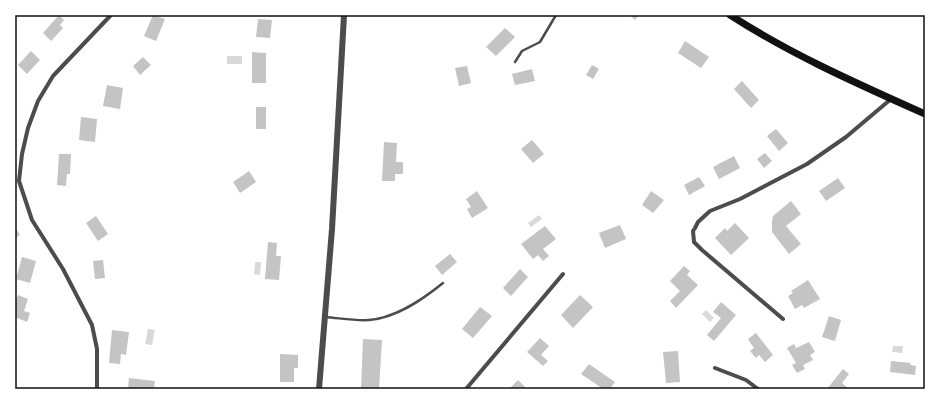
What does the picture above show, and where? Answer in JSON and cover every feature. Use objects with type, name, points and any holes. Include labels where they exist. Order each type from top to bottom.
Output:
[{"type":"main road","points":[[730,15],[764,37],[830,72],[925,114]]},
{"type":"street","points":[[97,389],[97,349],[92,325],[63,269],[32,220],[19,181],[22,154],[28,128],[38,101],[53,76],[111,15]]},
{"type":"street","points":[[319,389],[332,229],[344,15]]},
{"type":"street","points":[[782,319],[702,250],[694,242],[693,231],[698,222],[710,211],[740,198],[807,164],[846,137],[891,99]]},
{"type":"street","points":[[466,389],[563,274]]},
{"type":"street","points":[[715,368],[746,380],[758,389]]},
{"type":"lane","points":[[515,62],[522,51],[540,42],[556,15]]},
{"type":"lane","points":[[325,317],[368,320],[384,318],[410,306],[443,283]]},
{"type":"shaded area","points":[[227,56],[242,56],[242,64],[227,64]]},
{"type":"shaded area","points":[[539,215],[542,219],[531,227],[528,223]]},
{"type":"shaded area","points":[[255,262],[261,262],[260,275],[254,274]]},
{"type":"shaded area","points":[[706,310],[714,318],[710,322],[702,314]]},
{"type":"shaded area","points":[[148,329],[155,330],[152,345],[145,344]]},
{"type":"shaded area","points":[[893,346],[903,346],[902,353],[892,352]]},
{"type":"building","points":[[59,15],[64,20],[60,25],[63,28],[51,41],[43,33]]},
{"type":"building","points":[[153,15],[165,19],[156,41],[144,36]]},
{"type":"building","points":[[630,15],[639,15],[635,20]]},
{"type":"building","points":[[258,19],[272,20],[270,38],[256,37]]},
{"type":"building","points":[[505,28],[515,37],[496,56],[486,47]]},
{"type":"building","points":[[685,41],[709,57],[701,68],[678,53]]},
{"type":"building","points":[[31,51],[40,60],[27,74],[18,65]]},
{"type":"building","points":[[252,52],[266,53],[266,83],[252,83]]},
{"type":"building","points":[[143,57],[151,65],[140,75],[133,66]]},
{"type":"building","points":[[592,65],[599,69],[593,79],[586,75]]},
{"type":"building","points":[[467,66],[471,83],[459,86],[455,68]]},
{"type":"building","points":[[532,69],[535,81],[515,85],[512,74]]},
{"type":"building","points":[[742,81],[759,100],[751,108],[734,89]]},
{"type":"building","points":[[107,85],[123,88],[120,109],[103,106]]},
{"type":"building","points":[[256,107],[266,107],[266,129],[256,129]]},
{"type":"building","points":[[81,117],[97,119],[95,142],[79,140]]},
{"type":"building","points":[[776,129],[788,143],[779,151],[767,136]]},
{"type":"building","points":[[532,140],[544,154],[533,163],[521,149]]},
{"type":"building","points":[[384,142],[397,143],[396,162],[403,162],[403,174],[395,174],[395,181],[382,181]]},
{"type":"building","points":[[765,153],[772,161],[764,168],[757,159]]},
{"type":"building","points":[[59,154],[71,154],[70,174],[67,174],[66,186],[57,185]]},
{"type":"building","points":[[734,156],[740,168],[719,179],[713,167]]},
{"type":"building","points":[[249,171],[256,182],[240,193],[233,182]]},
{"type":"building","points":[[699,177],[705,186],[689,195],[684,185]]},
{"type":"building","points":[[838,178],[845,188],[826,201],[819,191]]},
{"type":"building","points":[[477,191],[488,208],[472,218],[467,209],[471,207],[466,199]]},
{"type":"building","points":[[651,191],[664,200],[653,213],[642,205]]},
{"type":"building","points":[[791,201],[801,214],[786,226],[801,244],[789,254],[772,232],[772,222],[773,216]]},
{"type":"building","points":[[96,216],[108,234],[98,241],[86,223]]},
{"type":"building","points":[[735,223],[749,238],[731,255],[715,238],[725,228],[727,231]]},
{"type":"building","points":[[620,225],[626,239],[605,248],[599,233]]},
{"type":"building","points":[[545,226],[556,239],[543,249],[549,256],[543,261],[538,255],[533,259],[521,244]]},
{"type":"building","points":[[15,227],[20,235],[15,238]]},
{"type":"building","points":[[268,242],[277,243],[276,256],[281,256],[279,280],[265,279]]},
{"type":"building","points":[[450,254],[457,262],[442,275],[435,266]]},
{"type":"building","points":[[22,257],[36,261],[30,283],[16,279]]},
{"type":"building","points":[[103,260],[105,278],[95,279],[93,261]]},
{"type":"building","points":[[684,266],[690,271],[687,275],[698,285],[676,308],[670,301],[680,291],[670,281]]},
{"type":"building","points":[[520,269],[528,277],[511,296],[503,288]]},
{"type":"building","points":[[808,280],[820,299],[804,308],[802,305],[795,309],[788,296],[793,293],[791,291]]},
{"type":"building","points":[[18,295],[28,299],[24,311],[30,313],[27,322],[15,317],[15,303]]},
{"type":"building","points":[[580,295],[593,307],[573,328],[561,315]]},
{"type":"building","points":[[721,302],[736,315],[714,341],[707,335],[721,318],[713,312]]},
{"type":"building","points":[[480,307],[492,316],[473,338],[462,329]]},
{"type":"building","points":[[829,316],[841,320],[835,341],[822,337]]},
{"type":"building","points":[[112,330],[129,332],[126,355],[121,354],[120,364],[109,363]]},
{"type":"building","points":[[756,333],[773,355],[765,362],[759,355],[756,358],[750,351],[754,348],[748,339]]},
{"type":"building","points":[[540,338],[549,346],[541,355],[548,361],[543,366],[527,352]]},
{"type":"building","points":[[363,339],[382,340],[379,389],[361,389]]},
{"type":"building","points":[[809,342],[815,352],[810,355],[813,360],[803,365],[805,369],[797,373],[792,365],[796,363],[787,348],[794,344],[796,348]]},
{"type":"building","points":[[678,351],[680,382],[666,383],[663,352]]},
{"type":"building","points":[[280,354],[298,355],[298,368],[294,368],[294,382],[280,382]]},
{"type":"building","points":[[891,361],[911,363],[910,365],[916,366],[915,375],[890,372]]},
{"type":"building","points":[[589,364],[615,382],[610,389],[603,389],[581,374]]},
{"type":"building","points":[[843,369],[849,374],[842,383],[849,389],[827,389]]},
{"type":"building","points":[[129,378],[155,381],[154,389],[128,389]]},
{"type":"building","points":[[518,380],[526,388],[509,389]]}]
